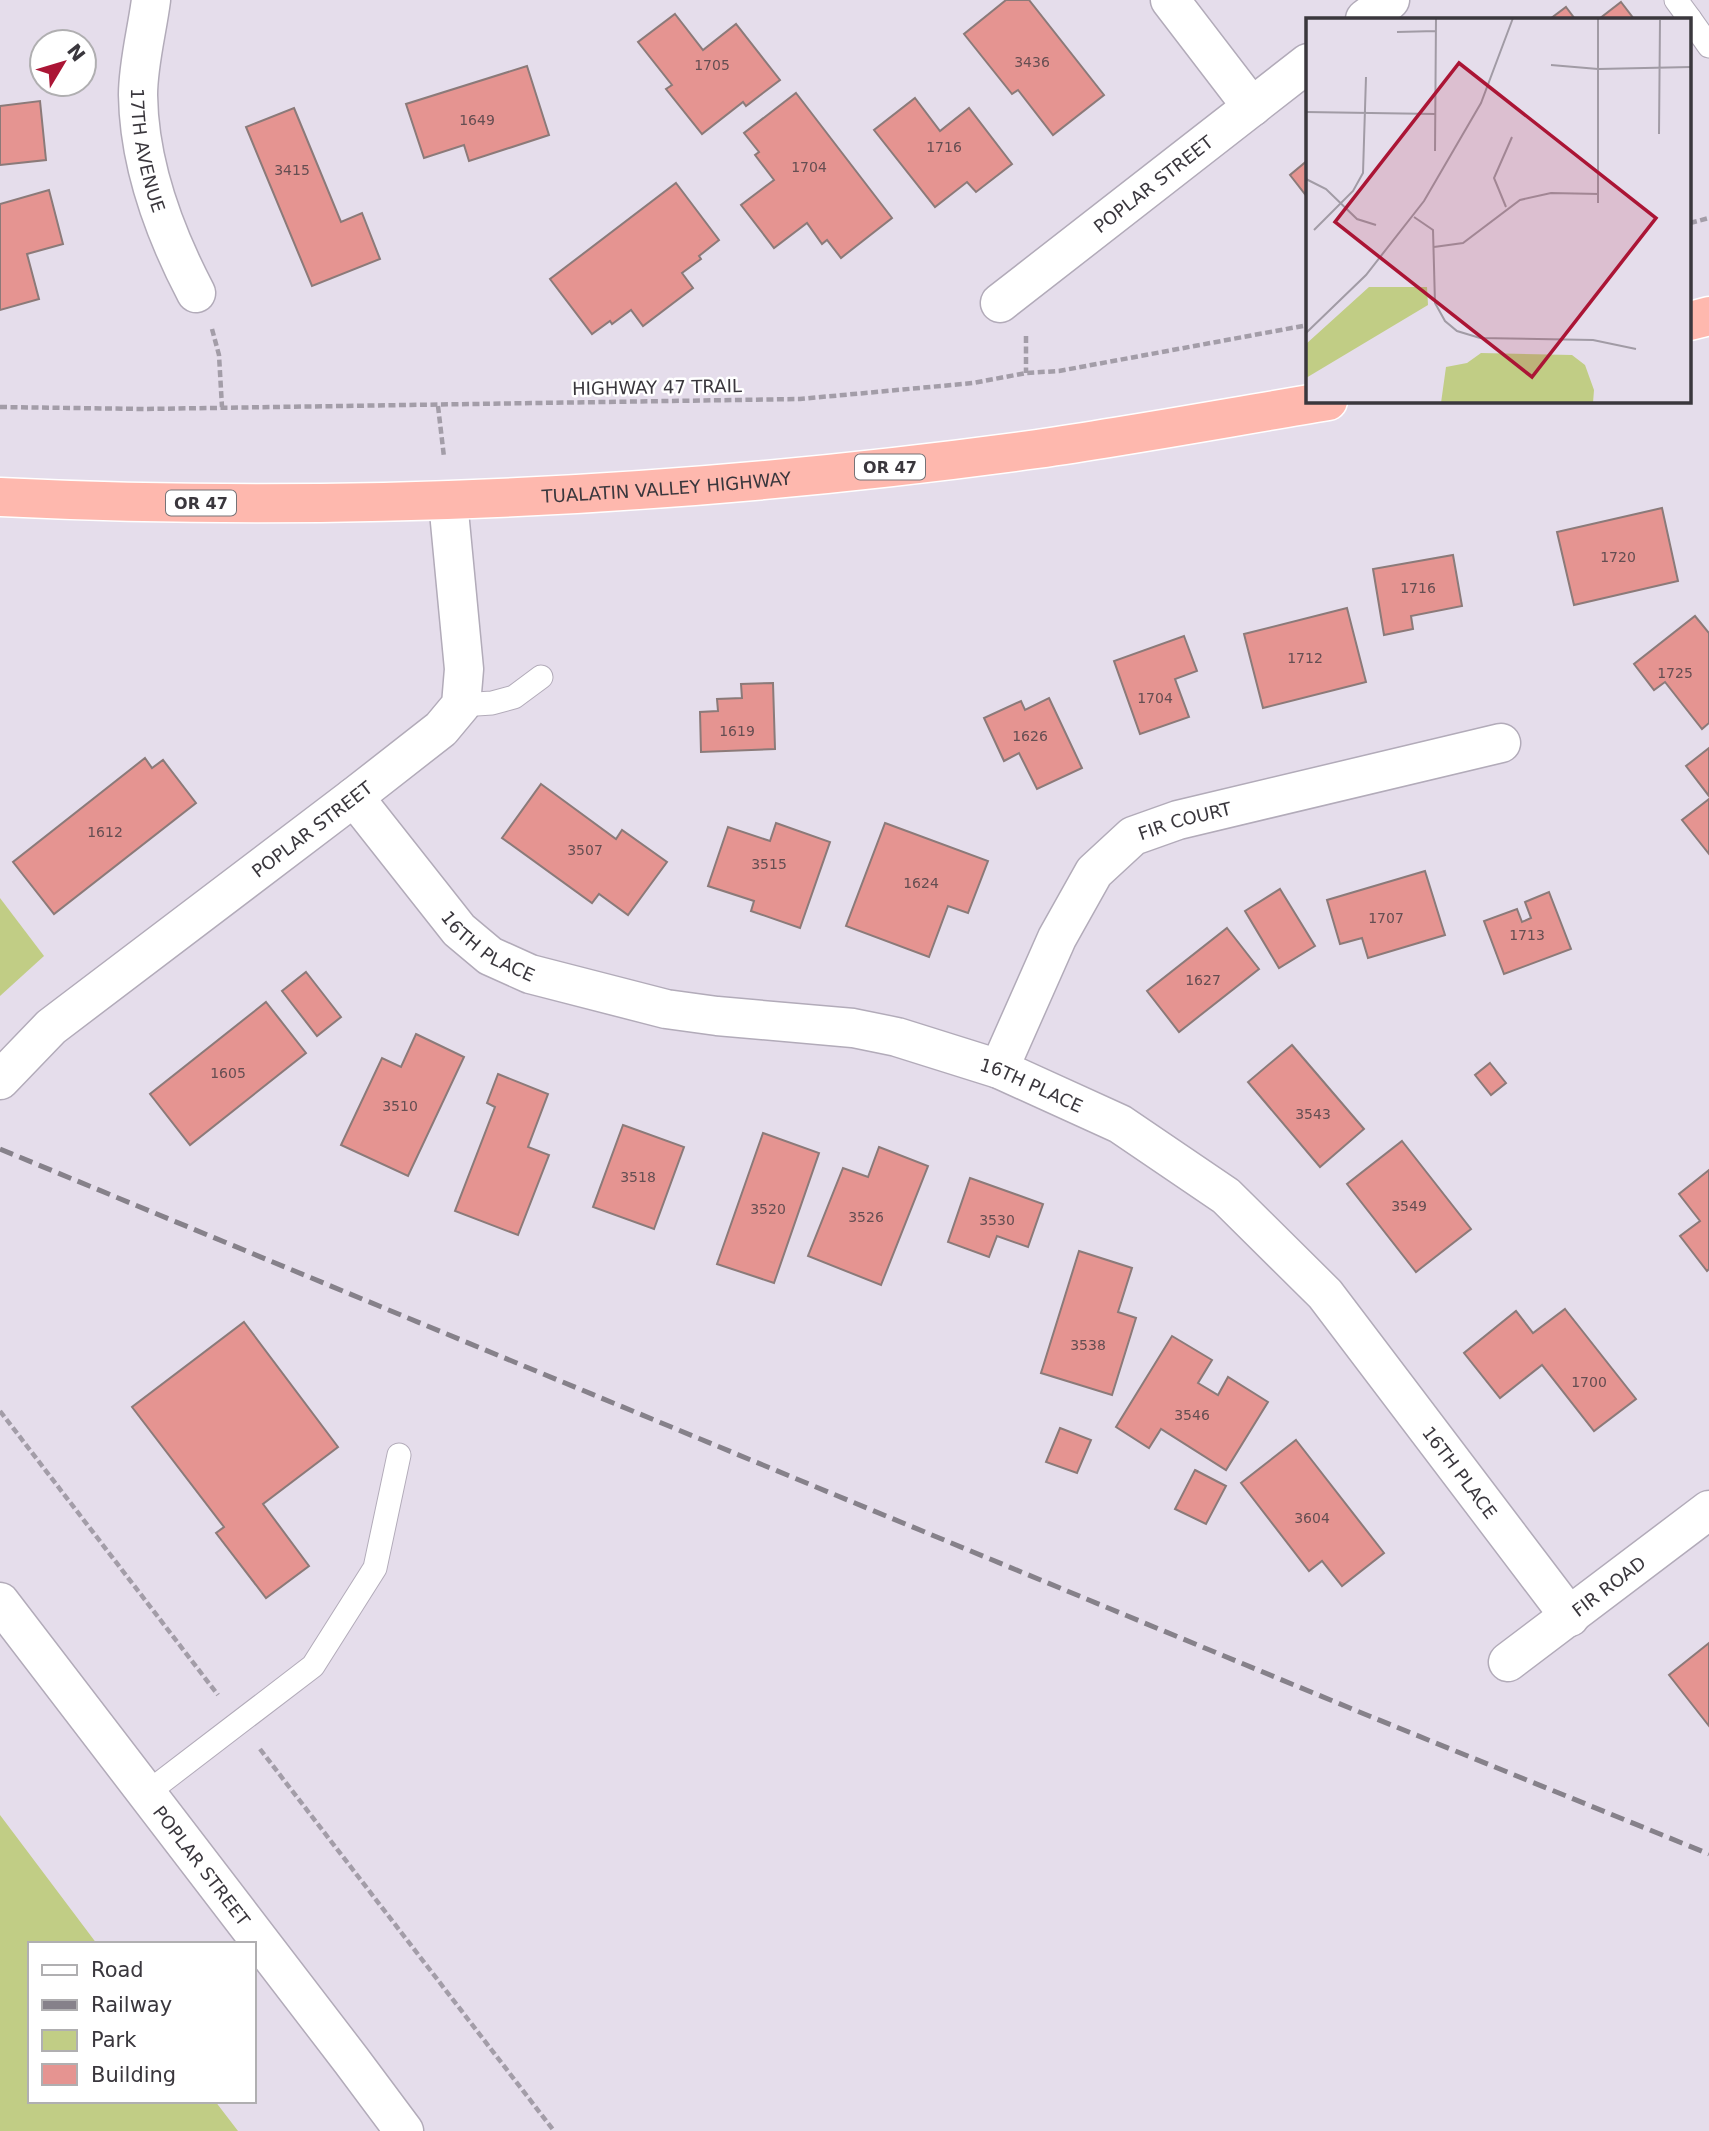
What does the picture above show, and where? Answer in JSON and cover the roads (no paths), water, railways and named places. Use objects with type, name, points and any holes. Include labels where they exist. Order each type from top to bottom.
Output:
[{"type":"highway","points":[[1692,320],[1709,316]]},
{"type":"highway","name":"TUALATIN VALLEY HIGHWAY","points":[[0,497],[120,503],[345,504],[608,493],[850,471],[1040,448],[1322,402]]},
{"type":"street","name":"17TH AVENUE","points":[[151,0],[138,94],[142,136],[149,176],[165,231],[196,293]]},
{"type":"street","points":[[1170,0],[1252,107]]},
{"type":"street","points":[[1366,18],[1390,0]]},
{"type":"street","name":"POPLAR STREET","points":[[1000,303],[1306,65]]},
{"type":"street","points":[[448,501],[464,669],[461,705]]},
{"type":"street","name":"POPLAR STREET","points":[[0,1080],[51,1027],[441,729],[461,705]]},
{"type":"street","name":"FIR COURT","points":[[999,1069],[1057,938],[1094,872],[1133,836],[1178,820],[1501,743]]},
{"type":"street","name":"16TH PLACE","points":[[354,797],[459,930],[489,956],[530,974],[666,1009],[853,1028],[897,1037],[999,1069],[1120,1124],[1226,1196],[1325,1293],[1570,1617]]},
{"type":"street","name":"FIR ROAD","points":[[1508,1662],[1709,1510]]},
{"type":"street","name":"POPLAR STREET","points":[[0,1602],[404,2131]]},
{"type":"lane","points":[[1676,0],[1689,18]]},
{"type":"lane","points":[[1692,22],[1709,46]]},
{"type":"lane","points":[[461,705],[514,698],[541,677]]},
{"type":"lane","points":[[147,1793],[313,1666],[375,1568],[399,1455]]},
{"type":"railway","points":[[0,1149],[1709,1854]]}]
